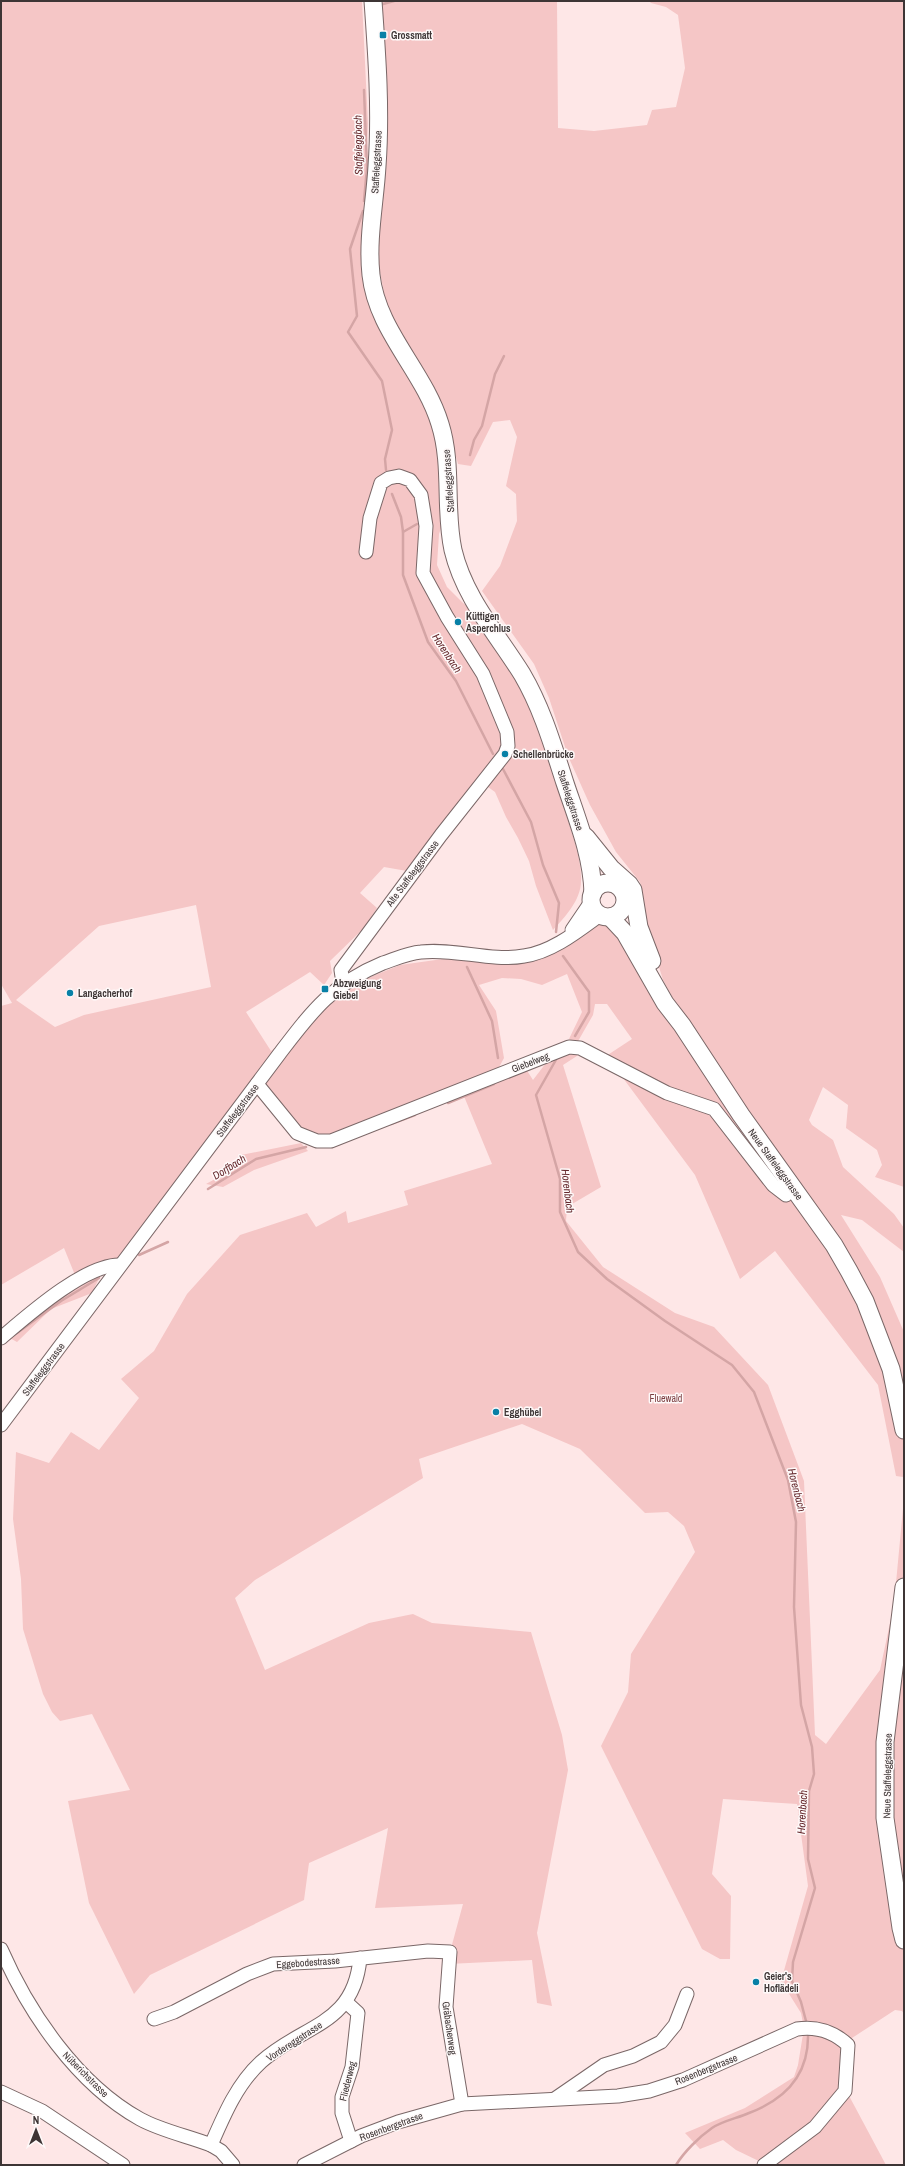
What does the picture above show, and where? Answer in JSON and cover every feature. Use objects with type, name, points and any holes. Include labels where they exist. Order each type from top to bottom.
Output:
[{"type":"main road","name":"Staffeleggstrasse","points":[[373,1],[378,75],[377,152],[370,257],[371,276],[377,304],[397,344],[427,393],[440,423],[446,448],[453,550],[465,584],[535,698],[588,851],[599,907]]},
{"type":"main road","points":[[581,832],[611,868],[629,884],[633,890],[639,927],[645,947],[672,1000],[682,1025]]},
{"type":"main road","name":"Staffeleggstrasse","points":[[588,851],[614,884]]},
{"type":"main road","points":[[624,905],[618,914],[599,907],[602,884],[614,884],[622,890],[624,894],[624,905],[631,928],[637,939],[645,947]]},
{"type":"main road","name":"Neue Staffeleggstrasse","points":[[599,907],[624,933],[665,1003],[682,1025],[741,1115],[834,1245],[849,1270],[865,1301],[891,1369],[904,1430]]},
{"type":"main road","name":"Neue Staffeleggstrasse","points":[[904,1586],[885,1742],[885,1818],[904,1940]]},
{"type":"street","name":"Alte Staffeleggstrasse","points":[[343,983],[342,970],[434,844],[494,768],[508,746],[507,732],[483,674],[447,617],[423,573],[422,562],[426,539],[424,509],[421,495],[410,480],[399,476],[389,478],[381,484],[370,518],[366,552]]},
{"type":"street","name":"Staffeleggstrasse","points":[[1,1425],[120,1265],[310,1015],[343,983],[364,971],[419,952],[448,951],[501,956],[524,956],[544,951],[561,941],[576,925],[599,907]]},
{"type":"street","name":"Giebelweg","points":[[257,1084],[297,1133],[317,1141],[331,1140],[569,1047],[580,1048],[667,1093],[714,1108],[773,1185],[786,1195]]},
{"type":"street","points":[[1,1338],[39,1306],[77,1280],[110,1265],[120,1265]]},
{"type":"street","name":"Nüberichstrasse","points":[[1,1949],[23,1995],[44,2027],[65,2054],[104,2093],[140,2119],[211,2145],[221,2151],[233,2165]]},
{"type":"street","name":"Eggebodestrasse","points":[[154,2019],[174,2012],[260,1967],[284,1962],[360,1958],[428,1951],[450,1952]]},
{"type":"street","name":"Gräbacherweg","points":[[450,1952],[446,2007],[462,2104]]},
{"type":"street","name":"Vordereggstrasse","points":[[211,2145],[235,2094],[248,2076],[262,2062],[285,2044],[335,2014],[346,2002],[359,1975],[360,1958]]},
{"type":"street","points":[[556,2098],[604,2065],[634,2056],[661,2042],[675,2025],[687,1994]]},
{"type":"street","name":"Fliederweg","points":[[346,2002],[358,2013],[352,2067],[342,2097],[342,2113],[350,2141]]},
{"type":"street","name":"Rosenbergstrasse","points":[[304,2165],[350,2141],[398,2122],[462,2104],[618,2096],[649,2091],[683,2080],[798,2029],[814,2028],[823,2030],[848,2045],[845,2091],[815,2127],[764,2165]]},
{"type":"street","points":[[1,2092],[42,2111],[123,2165]]},
{"type":"green space","name":"Fluewald","points":[[1,1],[362,1],[368,124],[362,243],[439,441],[446,513],[439,534],[437,565],[447,587],[463,603],[474,611],[525,693],[543,737],[574,839],[580,864],[581,881],[578,895],[572,908],[553,930],[536,886],[529,861],[495,792],[477,779],[407,871],[384,867],[360,893],[377,908],[365,927],[330,961],[332,973],[324,985],[310,972],[246,1012],[271,1051],[358,982],[400,965],[457,957],[500,960],[538,960],[567,947],[592,924],[613,922],[683,1017],[663,980],[650,938],[640,882],[616,852],[590,805],[568,756],[549,698],[534,664],[482,591],[500,566],[517,521],[516,494],[506,486],[517,437],[510,420],[493,422],[471,466],[458,464],[444,414],[392,317],[385,298],[378,262],[381,1],[557,1],[558,128],[594,131],[647,125],[652,110],[676,107],[685,68],[678,15],[666,7],[651,3],[649,1],[904,1],[904,1187],[875,1177],[882,1165],[877,1150],[846,1128],[848,1105],[823,1087],[809,1120],[812,1125],[833,1140],[843,1167],[894,1214],[904,1228],[904,1252],[862,1220],[841,1215],[880,1277],[904,1332],[904,1498],[904,2014],[902,2011],[895,2010],[852,2038],[847,2092],[886,2165],[767,2165],[736,2150],[723,2140],[700,2149],[685,2133],[745,2108],[794,2077],[798,2065],[804,2028],[801,2013],[781,1981],[808,1886],[797,1804],[723,1799],[712,1874],[731,1896],[730,1959],[720,1959],[702,1949],[601,1746],[628,1692],[631,1654],[695,1552],[684,1526],[668,1512],[645,1513],[580,1449],[522,1424],[419,1459],[423,1478],[255,1580],[235,1598],[265,1670],[369,1623],[413,1614],[432,1623],[531,1632],[562,1735],[568,1770],[537,1933],[552,2006],[537,2003],[532,1960],[448,1964],[463,1904],[375,1908],[388,1828],[309,1863],[304,1900],[150,1975],[134,1994],[89,1903],[68,1801],[130,1790],[92,1714],[60,1721],[52,1712],[43,1694],[23,1629],[21,1579],[13,1519],[16,1452],[49,1463],[71,1432],[99,1450],[139,1398],[121,1379],[154,1351],[187,1294],[240,1235],[307,1213],[316,1227],[346,1211],[348,1223],[408,1205],[404,1191],[492,1164],[461,1089],[331,1141],[297,1133],[257,1085],[124,1254],[110,1265],[77,1280],[64,1248],[1,1285],[1,1006],[12,1003],[1,984]],"holes":[[[196,905],[211,987],[84,1015],[55,1027],[16,1000],[99,926]],[[567,974],[582,1012],[569,1039],[577,1043],[593,1015],[595,1004],[607,1004],[632,1039],[597,1062],[623,1078],[695,1175],[740,1279],[775,1251],[878,1385],[896,1476],[903,1477],[904,1498],[894,1604],[880,1670],[826,1744],[815,1735],[804,1481],[768,1385],[714,1327],[675,1313],[603,1267],[566,1221],[567,1207],[601,1187],[563,1065],[580,1054],[559,1046],[533,1080],[526,1069],[498,1069],[504,1058],[496,1011],[479,985],[502,978],[521,979],[542,985]]]},
{"type":"green space","points":[[301,1143],[308,1151],[254,1170],[223,1187],[206,1184],[235,1168],[241,1155]]},
{"type":"green space","points":[[102,1272],[92,1293],[51,1309],[17,1342],[8,1337],[65,1292]]},
{"type":"waterway","name":"Staffeleggbach","points":[[383,4],[394,1]]},
{"type":"waterway","name":"Staffeleggbach","points":[[364,90],[367,167],[364,201]]},
{"type":"waterway","name":"Staffeleggbach","points":[[363,211],[350,249],[357,316],[348,332],[382,381],[392,430],[385,459],[386,470]]},
{"type":"waterway","points":[[470,455],[474,440],[482,426],[495,374],[504,356]]},
{"type":"waterway","name":"Horenbach","points":[[392,494],[401,517],[403,532],[403,575],[428,642],[456,681],[493,754]]},
{"type":"waterway","points":[[403,532],[417,524]]},
{"type":"waterway","name":"Horenbach","points":[[503,769],[531,822],[543,865],[559,903],[556,932]]},
{"type":"waterway","name":"Horenbach","points":[[563,956],[589,992],[589,1012],[575,1036]]},
{"type":"waterway","name":"Dorfbach","points":[[467,967],[492,1021],[498,1058]]},
{"type":"waterway","name":"Horenbach","points":[[557,1058],[536,1095],[560,1179],[560,1212],[578,1252],[607,1279],[665,1321],[732,1365],[754,1392],[788,1480],[796,1522],[794,1607],[801,1705],[812,1747],[814,1774],[809,1791],[808,1859],[815,1888],[793,1962],[792,1981],[801,2002],[806,2021]]},
{"type":"waterway","name":"Dorfbach","points":[[448,1103],[494,1084]]},
{"type":"waterway","name":"Dorfbach","points":[[391,1124],[415,1115]]},
{"type":"waterway","name":"Dorfbach","points":[[208,1189],[256,1159],[306,1147]]},
{"type":"waterway","name":"Dorfbach","points":[[139,1255],[168,1242]]},
{"type":"waterway","name":"Dorfbach","points":[[17,1333],[61,1301],[99,1278]]},
{"type":"waterway","name":"Horenbach","points":[[676,2165],[692,2145],[712,2128],[720,2123],[745,2115],[762,2107],[784,2092],[800,2073],[807,2048],[808,2034]]},
{"type":"place","name":"Grossmatt","points":[[383,35]]},
{"type":"place","name":"Küttigen Asperchlus","points":[[458,622]]},
{"type":"place","name":"Schellenbrücke","points":[[505,754]]},
{"type":"place","name":"Abzweigung Giebel","points":[[325,989]]},
{"type":"place","name":"Langacherhof","points":[[70,993]]},
{"type":"place","name":"Egghübel","points":[[496,1412]]},
{"type":"place","name":"Geier's Hoflädeli","points":[[756,1982]]}]
